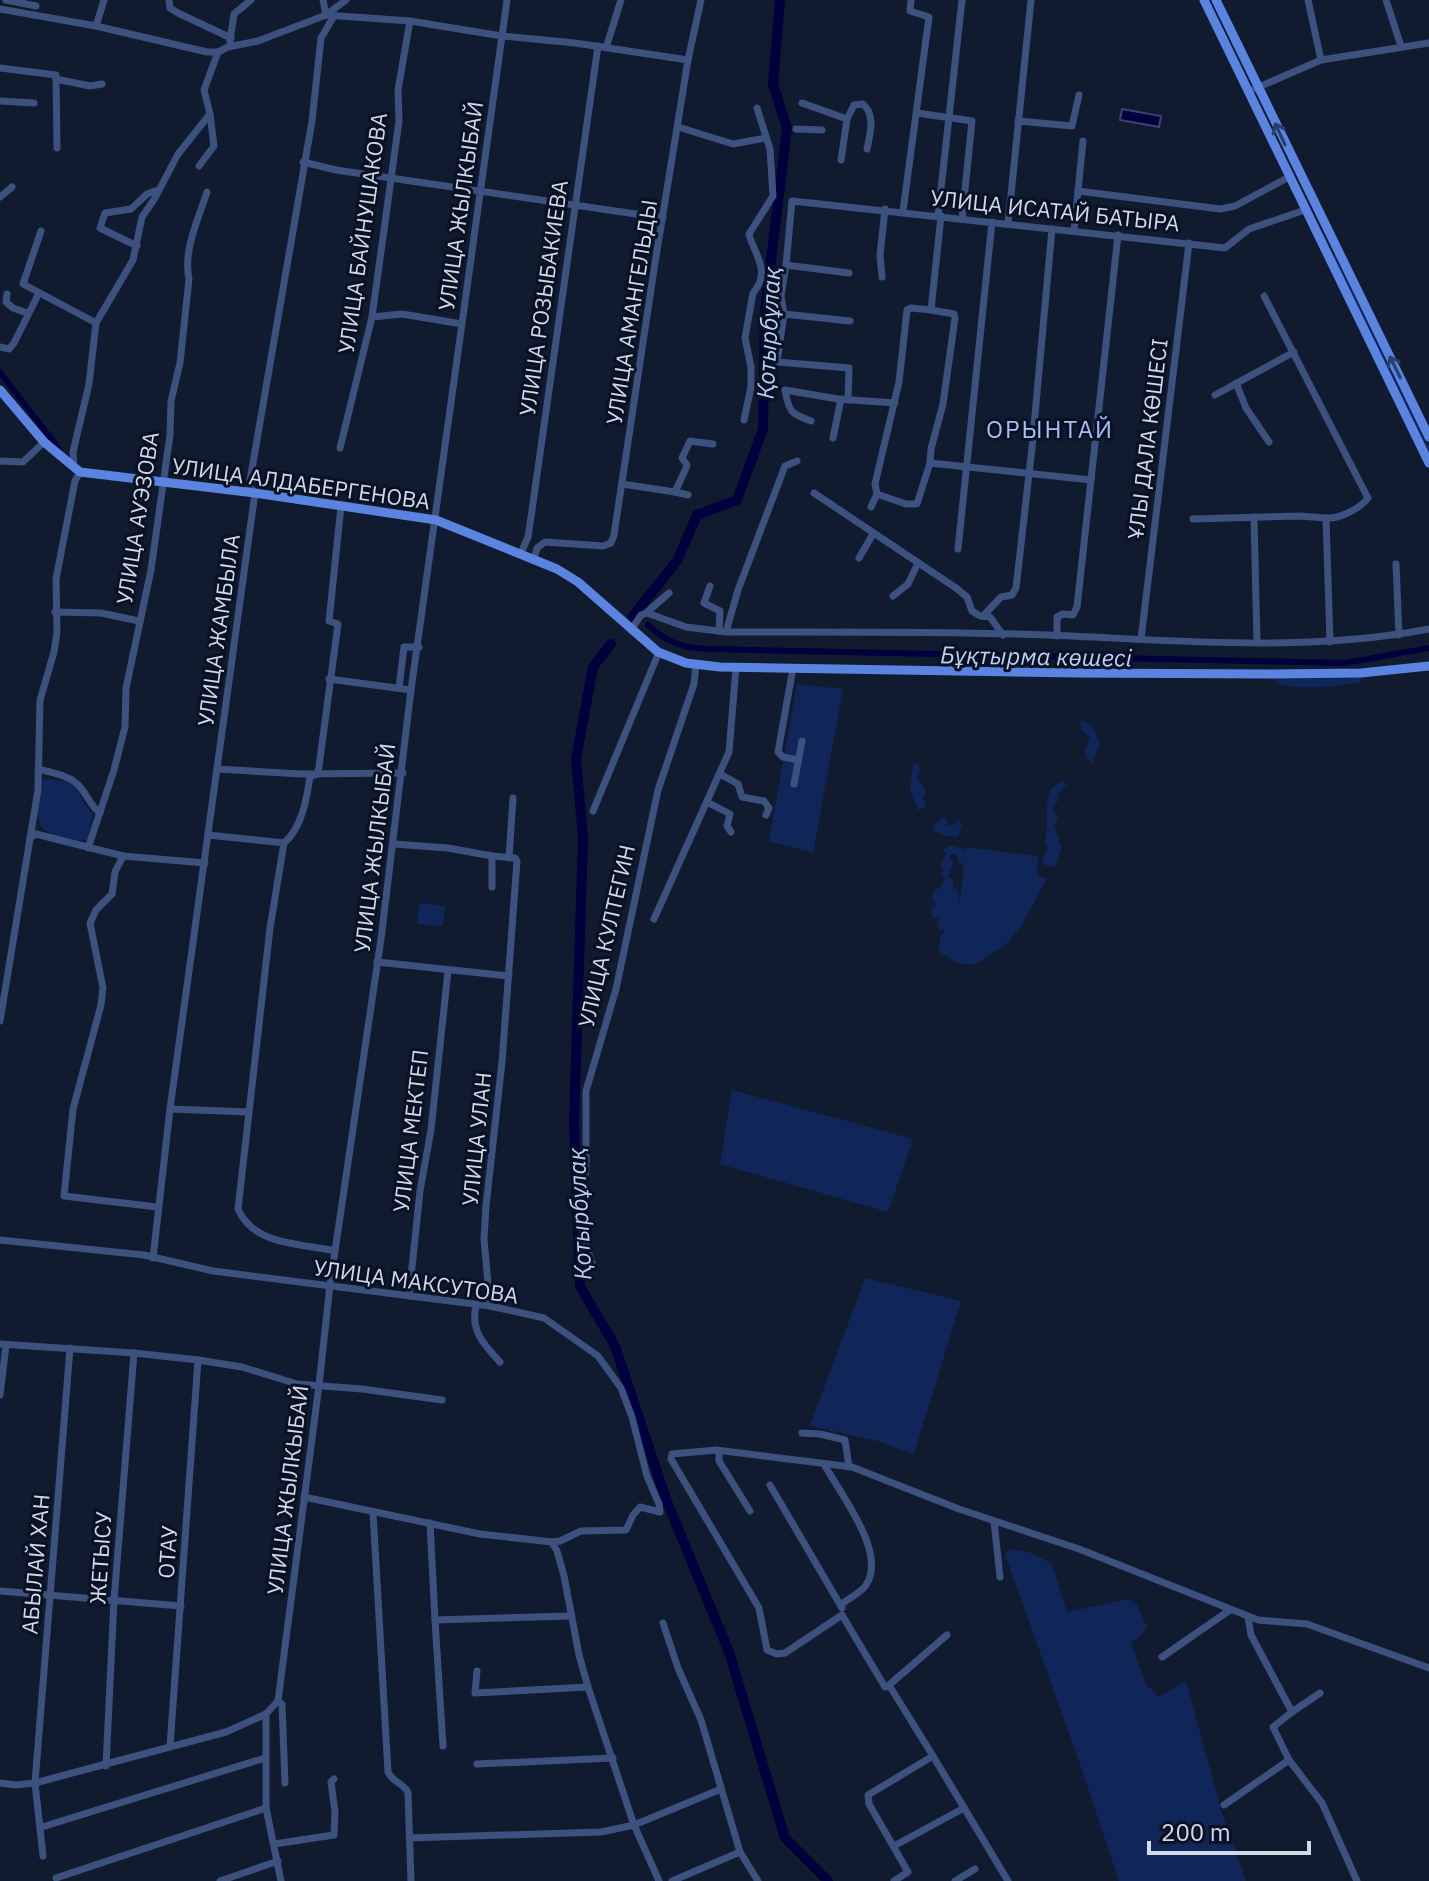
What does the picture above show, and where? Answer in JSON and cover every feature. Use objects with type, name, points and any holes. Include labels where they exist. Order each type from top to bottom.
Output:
[{"type":"main road","points":[[1204,0],[1248,91],[1429,437]]},
{"type":"main road","points":[[1216,0],[1259,87],[1305,210],[1331,250],[1429,463]]},
{"type":"main road","points":[[0,390],[44,442],[77,470]]},
{"type":"main road","name":"УЛИЦА АЛДАБЕРГЕНОВА","points":[[77,470],[436,520],[521,553],[578,582],[659,652],[691,664],[1269,674],[1361,673],[1429,666]]},
{"type":"street","points":[[6,0],[96,26],[218,52]]},
{"type":"street","points":[[96,26],[104,0]]},
{"type":"street","points":[[169,0],[170,8],[229,42],[258,41],[330,15],[346,0]]},
{"type":"street","points":[[199,166],[214,146],[204,90],[218,52],[229,42],[234,14],[251,0]]},
{"type":"street","points":[[323,0],[330,15]]},
{"type":"street","name":"УЛИЦА ЖЫЛКЫБАЙ","points":[[285,1783],[282,1704],[278,1701],[330,1285],[394,844],[411,690],[478,190],[507,0]]},
{"type":"street","name":"УЛИЦА РОЗЫБАКИЕВА","points":[[521,553],[528,537],[575,207],[602,47],[621,0]]},
{"type":"street","name":"УЛИЦА АМАНГЕЛЬДЫ","points":[[534,559],[537,548],[545,542],[603,546],[611,543],[688,60],[701,0]]},
{"type":"street","points":[[903,211],[929,17],[910,11],[911,0]]},
{"type":"street","points":[[931,310],[962,0]]},
{"type":"street","points":[[1008,224],[1031,0]]},
{"type":"street","points":[[1308,0],[1321,60]]},
{"type":"street","points":[[1386,0],[1401,46]]},
{"type":"street","points":[[0,9],[36,7]]},
{"type":"street","points":[[330,15],[410,21],[688,60]]},
{"type":"street","name":"УЛИЦА ЖАМБЫЛА","points":[[153,1258],[170,1109],[255,493],[249,486],[312,121],[321,38],[330,15]]},
{"type":"street","name":"УЛИЦА БАЙНУШАКОВА","points":[[340,448],[372,317],[399,121],[398,90],[410,21]]},
{"type":"street","points":[[1248,91],[1321,60],[1429,43]]},
{"type":"street","points":[[0,68],[56,75],[57,148]]},
{"type":"street","points":[[56,79],[90,86],[102,84]]},
{"type":"street","points":[[1018,121],[1072,126],[1079,95]]},
{"type":"street","points":[[0,101],[34,103]]},
{"type":"street","points":[[802,103],[847,119]]},
{"type":"street","points":[[841,160],[847,119],[854,105],[863,104],[869,109],[872,121],[867,149]]},
{"type":"street","points":[[744,420],[751,377],[745,338],[753,293],[758,288],[761,273],[761,257],[749,234],[773,196],[770,149],[757,108]]},
{"type":"street","points":[[917,113],[972,121],[962,219]]},
{"type":"street","points":[[0,1021],[38,790],[40,700],[57,632],[56,579],[77,470],[73,452],[89,384],[96,323],[133,260],[142,217],[184,144],[210,114]]},
{"type":"street","points":[[678,127],[733,144],[765,138]]},
{"type":"street","points":[[796,129],[822,130]]},
{"type":"street","points":[[1074,231],[1083,141]]},
{"type":"street","points":[[303,162],[336,170],[663,218]]},
{"type":"street","points":[[1078,191],[1220,209],[1235,206],[1293,175]]},
{"type":"street","points":[[0,197],[12,187]]},
{"type":"street","points":[[137,246],[100,228],[101,222],[105,213],[131,209],[147,194],[158,190]]},
{"type":"street","name":"УЛИЦА АУЭЗОВА","points":[[88,848],[125,727],[126,688],[151,570],[170,435],[171,401],[180,363],[189,279],[189,247],[207,192]]},
{"type":"street","name":"УЛИЦА ИСАТАЙ БАТЫРА","points":[[786,265],[792,201],[1225,248],[1249,229],[1305,210]]},
{"type":"street","points":[[882,277],[880,255],[885,209]]},
{"type":"street","points":[[958,549],[992,222]]},
{"type":"street","points":[[983,616],[1001,597],[1012,595],[1016,588],[1052,229]]},
{"type":"street","points":[[41,231],[23,284],[96,323]]},
{"type":"street","points":[[1057,636],[1057,617],[1073,615],[1077,607],[1118,235]]},
{"type":"street","name":"ҰЛЫ ДАЛА КӨШЕСІ","points":[[1141,639],[1189,243]]},
{"type":"street","points":[[833,438],[849,368],[777,362],[784,314],[781,296],[786,265],[849,273]]},
{"type":"street","points":[[0,347],[9,349],[14,343],[39,293]]},
{"type":"street","points":[[7,294],[6,302],[27,313]]},
{"type":"street","points":[[1193,519],[1326,518],[1342,516],[1365,504],[1368,498],[1264,296]]},
{"type":"street","points":[[871,507],[877,494],[875,484],[895,403],[907,310],[947,311],[955,318],[948,380],[930,463],[917,504],[906,504],[877,494]]},
{"type":"street","points":[[372,317],[402,314],[462,324]]},
{"type":"street","points":[[784,314],[850,321]]},
{"type":"street","points":[[1215,395],[1294,352]]},
{"type":"street","points":[[1236,383],[1246,408],[1269,442]]},
{"type":"street","points":[[811,421],[792,414],[785,390],[895,403]]},
{"type":"street","points":[[675,492],[687,465],[682,458],[687,444],[690,441],[713,444]]},
{"type":"street","points":[[0,461],[23,462],[44,442]]},
{"type":"street","points":[[722,632],[775,488],[785,466],[797,461]]},
{"type":"street","points":[[930,463],[1091,480]]},
{"type":"street","points":[[622,484],[688,495]]},
{"type":"street","points":[[814,493],[967,597],[972,611],[990,617],[1003,635]]},
{"type":"street","points":[[318,774],[338,624],[329,621],[341,506]]},
{"type":"street","points":[[1254,517],[1257,643]]},
{"type":"street","points":[[1326,518],[1330,642]]},
{"type":"street","points":[[859,558],[873,534]]},
{"type":"street","points":[[893,596],[908,584],[918,563]]},
{"type":"street","points":[[1396,564],[1399,635]]},
{"type":"street","points":[[710,586],[704,603],[720,611],[722,632]]},
{"type":"street","points":[[631,630],[641,615],[669,593]]},
{"type":"street","points":[[55,612],[101,613],[139,621]]},
{"type":"street","points":[[646,613],[686,627],[722,632],[1057,636],[1257,643],[1330,642],[1429,629]]},
{"type":"street","points":[[399,688],[404,647],[419,647]]},
{"type":"street","points":[[593,811],[659,652]]},
{"type":"street","name":"УЛИЦА КУЛТЕГИН","points":[[593,1266],[579,1223],[586,1169],[586,1091],[616,989],[658,790],[694,684],[691,664]]},
{"type":"street","points":[[654,919],[729,752],[736,667]]},
{"type":"street","points":[[793,668],[778,752],[783,757],[798,760]]},
{"type":"street","points":[[329,679],[411,690]]},
{"type":"street","points":[[794,784],[802,741]]},
{"type":"street","points":[[38,769],[74,780],[91,807],[100,813]]},
{"type":"street","points":[[217,769],[318,774],[403,773]]},
{"type":"street","points":[[318,774],[310,776],[306,807],[284,843],[270,928],[238,1209],[253,1231],[266,1238],[335,1251]]},
{"type":"street","points":[[720,774],[738,784],[742,797],[764,801],[769,808],[766,815]]},
{"type":"street","points":[[394,844],[448,848],[509,858],[513,798]]},
{"type":"street","points":[[707,802],[730,814],[727,826],[731,832]]},
{"type":"street","points":[[30,838],[36,834],[123,856],[205,863]]},
{"type":"street","points":[[208,835],[284,843]]},
{"type":"street","points":[[123,856],[115,872],[112,894],[96,910],[90,923],[103,988],[73,1109],[64,1196],[157,1207]]},
{"type":"street","points":[[492,856],[492,887]]},
{"type":"street","name":"УЛИЦА УЛАН","points":[[490,1306],[485,1228],[517,861],[509,858]]},
{"type":"street","points":[[377,962],[509,976]]},
{"type":"street","name":"УЛИЦА МЕКТЕП","points":[[409,1296],[448,971]]},
{"type":"street","points":[[170,1109],[249,1112]]},
{"type":"street","name":"УЛИЦА МАКСУТОВА","points":[[0,1240],[153,1258],[213,1271],[490,1306],[544,1318],[598,1356],[621,1388],[660,1512],[638,1508],[626,1530],[581,1531],[552,1542]]},
{"type":"street","points":[[476,1305],[475,1327],[479,1340],[500,1362]]},
{"type":"street","points":[[0,1395],[3,1345],[198,1360],[242,1367],[297,1384],[442,1400]]},
{"type":"street","name":"АБЫЛАЙ ХАН","points":[[43,1856],[35,1783],[70,1348]]},
{"type":"street","name":"ЖЕТЫСУ","points":[[106,1766],[114,1600],[134,1353]]},
{"type":"street","name":"ОТАУ","points":[[170,1746],[198,1360]]},
{"type":"street","points":[[802,1433],[845,1440],[849,1467]]},
{"type":"street","points":[[719,1451],[719,1461],[750,1511]]},
{"type":"street","points":[[842,1615],[785,1653],[767,1650],[759,1608],[670,1458],[672,1454],[719,1451],[849,1467],[1079,1549],[1248,1617],[1307,1624],[1429,1668]]},
{"type":"street","points":[[824,1464],[871,1549],[870,1578],[865,1588],[842,1604]]},
{"type":"street","points":[[770,1485],[842,1604],[842,1615],[885,1687],[947,1635]]},
{"type":"street","points":[[304,1497],[480,1534],[552,1542],[557,1551],[588,1687],[634,1825],[659,1881]]},
{"type":"street","points":[[373,1512],[388,1772],[391,1779],[404,1786],[408,1793],[411,1881]]},
{"type":"street","points":[[994,1521],[1000,1577]]},
{"type":"street","points":[[430,1523],[443,1746]]},
{"type":"street","points":[[0,1591],[181,1606]]},
{"type":"street","points":[[1162,1657],[1230,1610]]},
{"type":"street","points":[[435,1620],[571,1616]]},
{"type":"street","points":[[1248,1617],[1251,1635],[1292,1712]]},
{"type":"street","points":[[663,1623],[678,1668],[701,1720],[740,1852],[758,1881]]},
{"type":"street","points":[[477,1671],[475,1693],[588,1687]]},
{"type":"street","points":[[889,1686],[1008,1881]]},
{"type":"street","points":[[1320,1693],[1273,1727],[1289,1760],[1322,1803],[1357,1881]]},
{"type":"street","points":[[0,1783],[35,1783],[226,1732],[266,1714],[278,1701]]},
{"type":"street","points":[[266,1714],[266,1808],[281,1881]]},
{"type":"street","points":[[913,1881],[869,1804],[868,1795],[933,1756]]},
{"type":"street","points":[[42,1827],[265,1758]]},
{"type":"street","points":[[477,1764],[613,1758]]},
{"type":"street","points":[[1224,1805],[1289,1760]]},
{"type":"street","points":[[274,1844],[334,1835],[331,1782],[334,1779]]},
{"type":"street","points":[[409,1838],[601,1832],[634,1825],[721,1789]]},
{"type":"street","points":[[56,1878],[266,1808]]},
{"type":"street","points":[[894,1846],[964,1808]]},
{"type":"street","points":[[672,1881],[740,1852]]},
{"type":"street","points":[[220,1881],[278,1861]]},
{"type":"street","points":[[955,1881],[975,1869]]},
{"type":"street","points":[[894,1881],[908,1872]]},
{"type":"shaded area","points":[[1122,109],[1161,116],[1159,127],[1120,120]]},
{"type":"shaded area","points":[[1335,254],[1429,446],[1429,453],[1333,257]]},
{"type":"shaded area","points":[[1358,676],[1362,681],[1319,687],[1276,682],[1276,678],[1282,677]]},
{"type":"shaded area","points":[[797,684],[843,689],[813,853],[769,841]]},
{"type":"shaded area","points":[[1083,720],[1093,727],[1100,744],[1092,763],[1086,758],[1090,737],[1083,732],[1079,722]]},
{"type":"shaded area","points":[[913,764],[920,768],[917,777],[926,792],[923,799],[926,804],[918,810],[910,791]]},
{"type":"shaded area","points":[[43,779],[66,782],[76,789],[93,814],[88,840],[62,838],[40,826],[38,814]]},
{"type":"shaded area","points":[[1062,781],[1067,784],[1057,795],[1053,809],[1058,818],[1054,825],[1061,848],[1053,867],[1042,864],[1049,847],[1044,843],[1048,802],[1051,789]]},
{"type":"shaded area","points":[[943,817],[947,825],[954,825],[958,820],[962,824],[958,837],[934,831],[933,825]]},
{"type":"shaded area","points":[[951,846],[964,852],[965,847],[1038,856],[1037,875],[1047,878],[1022,925],[1005,945],[975,965],[957,963],[938,951],[941,935],[946,928],[940,930],[937,923],[939,918],[932,917],[931,909],[937,905],[932,900],[935,889],[939,889],[945,878],[941,874],[944,870],[941,865],[946,853],[941,850]],"holes":[[[956,853],[959,865],[964,862],[960,902],[957,889],[953,889],[953,880],[948,877],[953,863],[949,856]]]},
{"type":"shaded area","points":[[419,903],[445,906],[443,926],[417,924]]},
{"type":"shaded area","points":[[732,1090],[913,1139],[888,1212],[720,1164]]},
{"type":"shaded area","points":[[865,1278],[961,1301],[914,1454],[878,1441],[810,1426]]},
{"type":"shaded area","points":[[1012,1549],[1032,1553],[1052,1564],[1067,1612],[1128,1599],[1137,1605],[1147,1627],[1140,1637],[1131,1641],[1146,1684],[1159,1697],[1186,1681],[1222,1813],[1246,1881],[1119,1881],[1005,1554]]},
{"type":"waterway","name":"Қотырбұлақ","points":[[632,617],[677,561],[697,515],[737,500],[763,429],[765,309],[787,128],[773,84],[780,0]]},
{"type":"waterway","points":[[0,372],[59,449]]},
{"type":"waterway","name":"Бұқтырма көшесі","points":[[648,625],[677,644],[711,649],[1345,663],[1429,648]]},
{"type":"waterway","name":"Қотырбұлақ","points":[[611,644],[593,667],[576,759],[583,837],[574,1123],[580,1286],[615,1346],[667,1502],[729,1652],[785,1838],[828,1881]]},
{"type":"district","name":"ОРЫНТАЙ","points":[[1050,429]]}]
